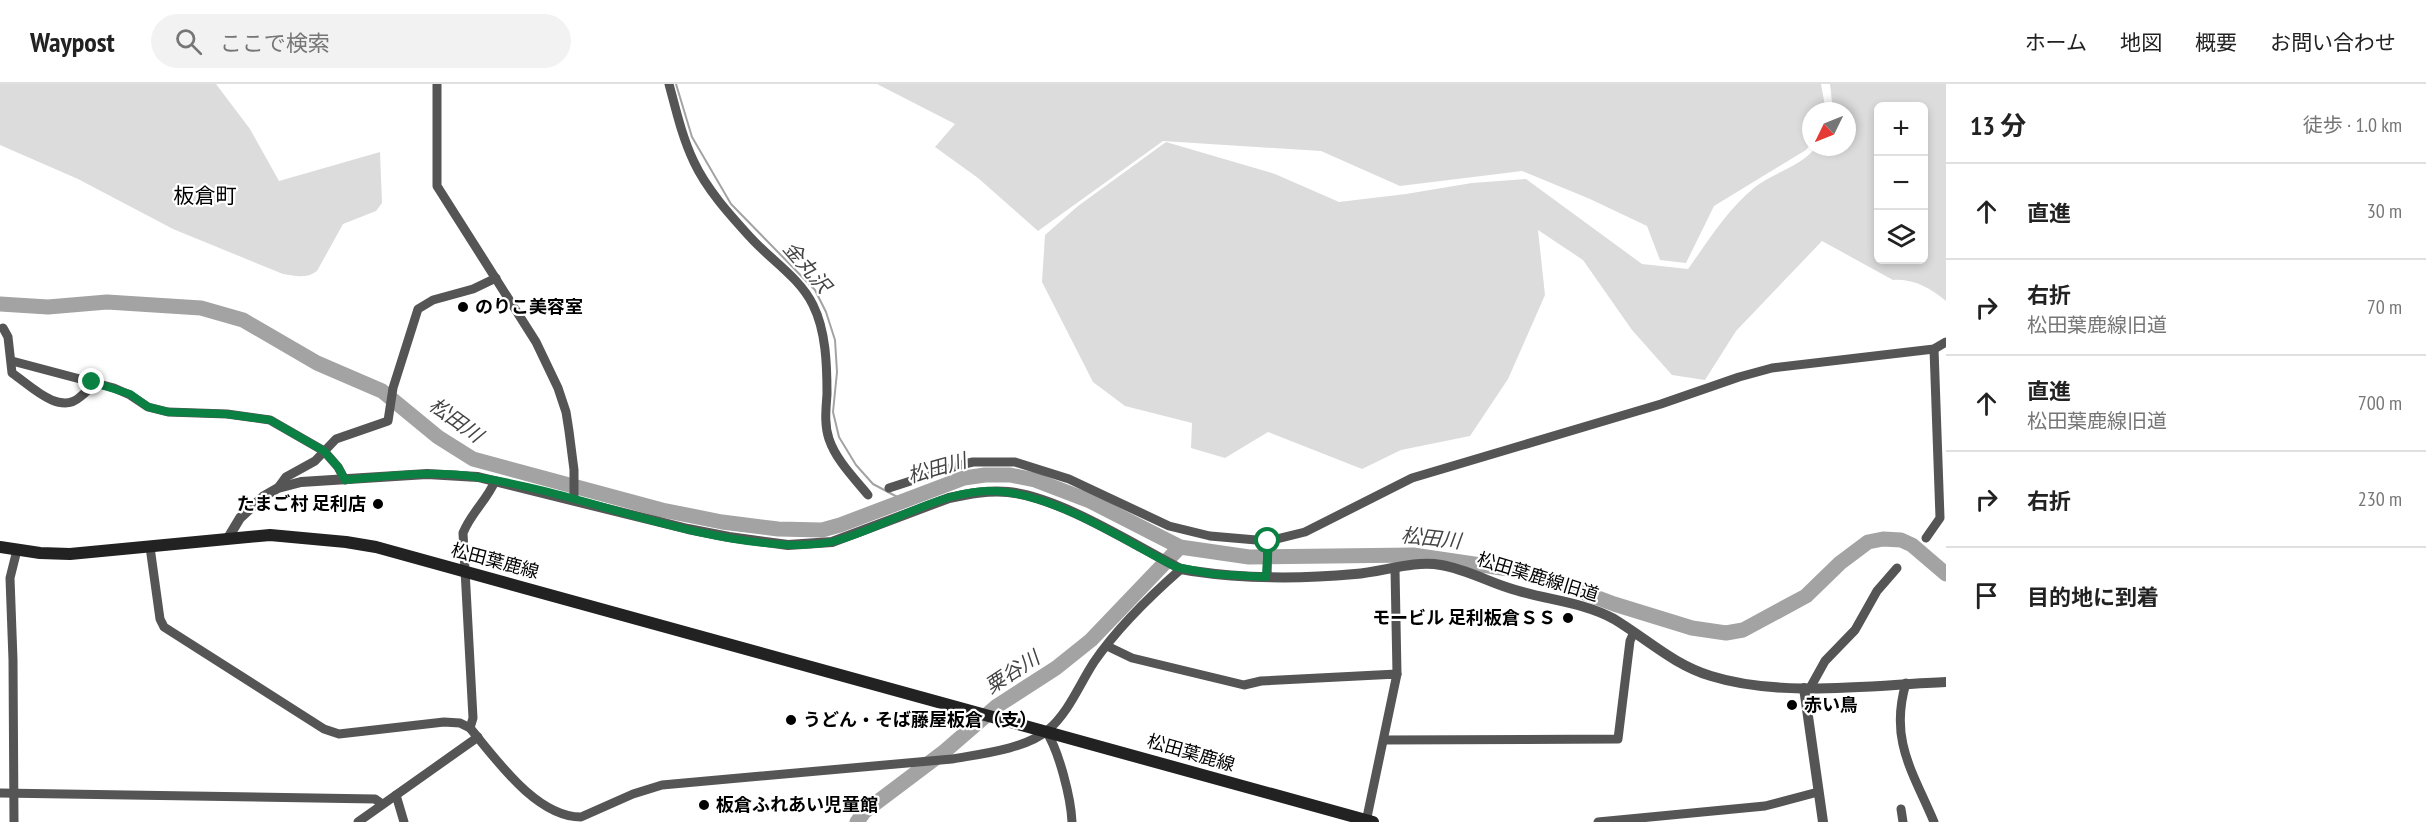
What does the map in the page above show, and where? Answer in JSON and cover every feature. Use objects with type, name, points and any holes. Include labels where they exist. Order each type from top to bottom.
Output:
[{"type":"main road","name":"松田葉鹿線","points":[[0,548],[70,554],[270,535],[376,547],[1368,821]]},
{"type":"street","points":[[228,538],[240,518],[264,496],[278,488],[301,482],[427,474],[466,476],[574,500],[574,470],[569,431],[566,412],[558,388],[536,342],[437,186],[437,84]]},
{"type":"street","points":[[669,84],[685,141],[705,181],[751,238],[796,281],[814,307],[824,339],[827,396],[825,414],[829,440],[848,470],[868,495]]},
{"type":"street","points":[[278,488],[286,477],[310,465],[341,436],[388,421],[393,388],[418,309],[433,300],[473,289],[496,278]]},
{"type":"street","points":[[3,328],[8,337],[12,373],[46,397],[59,403],[74,402],[90,388],[92,382]]},
{"type":"street","points":[[889,488],[973,462],[1015,462],[1069,479],[1169,526],[1210,536],[1268,544],[1305,532],[1412,478],[1661,404],[1739,377],[1772,368],[1934,349],[1946,342]]},
{"type":"street","points":[[1926,538],[1943,519],[1934,349]]},
{"type":"street","points":[[12,361],[130,394],[148,407],[168,412],[226,414],[270,420],[324,451],[338,467],[345,480]]},
{"type":"street","points":[[470,728],[473,718],[464,533],[468,520],[486,500],[495,481]]},
{"type":"street","name":"松田葉鹿線旧道","points":[[574,500],[729,537],[804,545],[832,542],[852,536],[949,498],[969,494],[1010,492],[1076,514],[1179,568],[1213,574],[1356,574],[1439,565],[1462,570],[1511,589],[1593,610],[1634,632],[1679,664],[1713,677],[1747,685],[1808,688],[1946,682]]},
{"type":"street","points":[[1267,574],[1268,544]]},
{"type":"street","points":[[150,547],[160,619],[164,627],[324,729],[339,734],[444,722],[460,723],[470,728],[536,799],[563,814],[580,820],[633,794],[662,785],[941,760],[992,752],[1047,731],[1067,707],[1094,662],[1140,606],[1179,568]]},
{"type":"street","points":[[14,822],[10,578],[17,550]]},
{"type":"street","points":[[1822,822],[1808,688],[1825,661],[1855,630],[1877,591],[1898,568]]},
{"type":"street","points":[[1368,821],[1397,674],[1395,569]]},
{"type":"street","points":[[1384,740],[1618,739],[1630,641],[1634,632]]},
{"type":"street","points":[[1107,646],[1132,658],[1244,685],[1261,681],[1397,674]]},
{"type":"street","points":[[1906,683],[1900,716],[1903,752],[1934,822]]},
{"type":"street","points":[[1047,731],[1054,742],[1072,822]]},
{"type":"street","points":[[358,822],[478,737]]},
{"type":"street","points":[[1598,822],[1765,806],[1818,792]]},
{"type":"street","points":[[0,793],[375,799],[382,804]]},
{"type":"street","points":[[396,795],[404,822]]},
{"type":"street","points":[[1901,808],[1903,822]]},
{"type":"shaded area","points":[[0,84],[216,84],[250,129],[279,181],[380,152],[382,203],[376,211],[343,224],[317,271],[313,274],[297,276],[283,274],[173,229],[78,179],[0,145]]},
{"type":"shaded area","points":[[877,84],[1821,84],[1824,102],[1802,102],[1802,152],[1714,206],[1686,263],[1660,260],[1647,226],[1522,171],[1400,186],[1321,151],[1163,141],[1038,231],[978,178],[935,147],[955,124]]},
{"type":"shaded area","points":[[1830,84],[1946,84],[1946,301],[1921,285],[1893,280],[1822,241],[1736,331],[1705,380],[1672,375],[1632,330],[1583,260],[1538,230],[1545,295],[1508,379],[1470,436],[1401,450],[1362,469],[1268,432],[1225,458],[1191,448],[1192,423],[1125,406],[1093,382],[1042,282],[1045,235],[1078,206],[1166,142],[1275,174],[1339,202],[1472,183],[1526,179],[1642,264],[1688,269],[1727,216],[1745,196],[1762,182],[1808,156],[1856,156],[1856,102],[1832,102]]},
{"type":"waterway","name":"金丸沢","points":[[676,84],[692,137],[731,204],[815,290],[826,312],[835,340],[837,372],[833,412],[839,437],[856,465],[873,484],[903,500]]},
{"type":"waterway","name":"松田川","points":[[0,304],[48,307],[107,302],[201,308],[243,320],[317,363],[382,391],[438,437],[473,459],[662,510],[722,522],[778,529],[822,530],[964,478],[1010,475],[1035,480],[1090,501],[1180,547],[1249,557],[1413,555],[1529,572],[1614,604],[1692,628],[1726,633],[1743,630],[1806,596],[1840,563],[1868,542],[1883,539],[1901,540],[1912,545],[1946,574]]},
{"type":"waterway","name":"粟谷川","points":[[857,822],[864,812],[945,751],[997,706],[1056,668],[1091,640],[1180,547]]},
{"type":"place","name":"のりこ美容室","points":[[463,307]]},
{"type":"place","name":"たまご村 足利店","points":[[378,504]]},
{"type":"place","name":"モービル 足利板倉ＳＳ","points":[[1568,618]]},
{"type":"place","name":"赤い鳥","points":[[1792,705]]},
{"type":"place","name":"うどん・そば藤屋板倉（支）","points":[[791,720]]},
{"type":"place","name":"板倉ふれあい児童館","points":[[704,805]]},
{"type":"district","name":"板倉町","points":[[205,196]]},
{"type":"route","points":[[92,382],[130,394],[148,407],[168,412],[226,414],[270,420],[324,451],[338,467],[345,480],[427,474],[478,477],[688,529],[758,541],[788,545],[832,542],[949,498],[969,494],[1010,492],[1076,514],[1181,569],[1213,574],[1266,577],[1268,541]]}]
